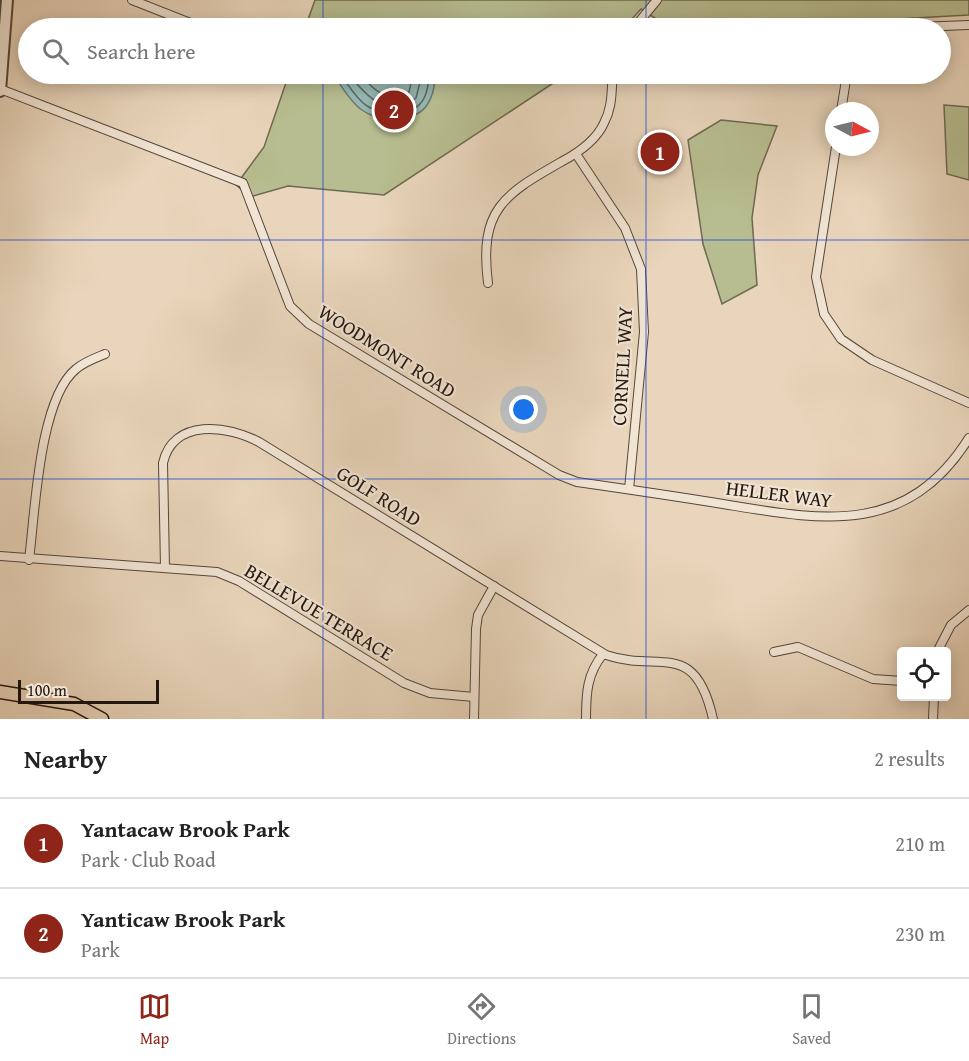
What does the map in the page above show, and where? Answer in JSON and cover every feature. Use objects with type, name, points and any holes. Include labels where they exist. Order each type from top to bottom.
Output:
[{"type":"main road","points":[[0,692],[74,704],[102,719]]},
{"type":"street","points":[[0,90],[7,0]]},
{"type":"street","points":[[132,0],[178,18]]},
{"type":"street","points":[[642,18],[657,0]]},
{"type":"street","points":[[951,26],[969,25]]},
{"type":"street","points":[[488,282],[485,245],[490,225],[498,208],[515,188],[576,154],[594,138],[604,123],[613,99],[613,84]]},
{"type":"street","points":[[842,102],[845,84]]},
{"type":"street","name":"WOODMONT ROAD","points":[[0,90],[243,183],[290,306],[309,324],[559,475],[578,482],[629,489]]},
{"type":"street","name":"CORNELL WAY","points":[[576,154],[625,228],[641,269],[644,332],[629,489]]},
{"type":"street","points":[[835,156],[816,277],[824,314],[841,339],[872,360],[969,403]]},
{"type":"street","points":[[29,560],[46,429],[55,400],[75,370],[105,354]]},
{"type":"street","name":"GOLF ROAD","points":[[165,567],[164,457],[172,443],[186,433],[213,428],[242,433],[259,441],[603,654],[616,659],[664,661],[679,665],[701,684],[713,719]]},
{"type":"street","name":"HELLER WAY","points":[[629,489],[813,518],[847,517],[881,510],[912,495],[940,474],[969,438]]},
{"type":"street","name":"BELLEVUE TERRACE","points":[[0,556],[29,560],[217,572],[239,581],[404,683],[430,693],[474,697]]},
{"type":"street","points":[[474,719],[476,628],[478,615],[494,586]]},
{"type":"street","points":[[939,647],[951,625],[969,610]]},
{"type":"street","points":[[774,652],[798,647],[873,680],[897,681]]},
{"type":"street","points":[[586,719],[588,681],[592,668],[603,654]]},
{"type":"street","points":[[933,719],[934,701]]},
{"type":"green space","points":[[315,0],[969,0],[969,15],[915,18],[655,18],[641,9],[633,18],[309,18]]},
{"type":"green space","points":[[286,84],[552,84],[384,195],[288,186],[250,197],[236,185],[264,147]]},
{"type":"green space","points":[[944,105],[969,107],[969,180],[947,174]]},
{"type":"green space","points":[[721,120],[777,126],[758,175],[752,218],[757,285],[722,304],[703,244],[688,140]]},
{"type":"water","points":[[340,84],[434,84],[427,105],[421,111],[405,118],[377,117],[362,110]]},
{"type":"place","name":"Yanticaw Brook Park","points":[[394,110]]},
{"type":"place","name":"Yantacaw Brook Park","points":[[660,152]]}]
